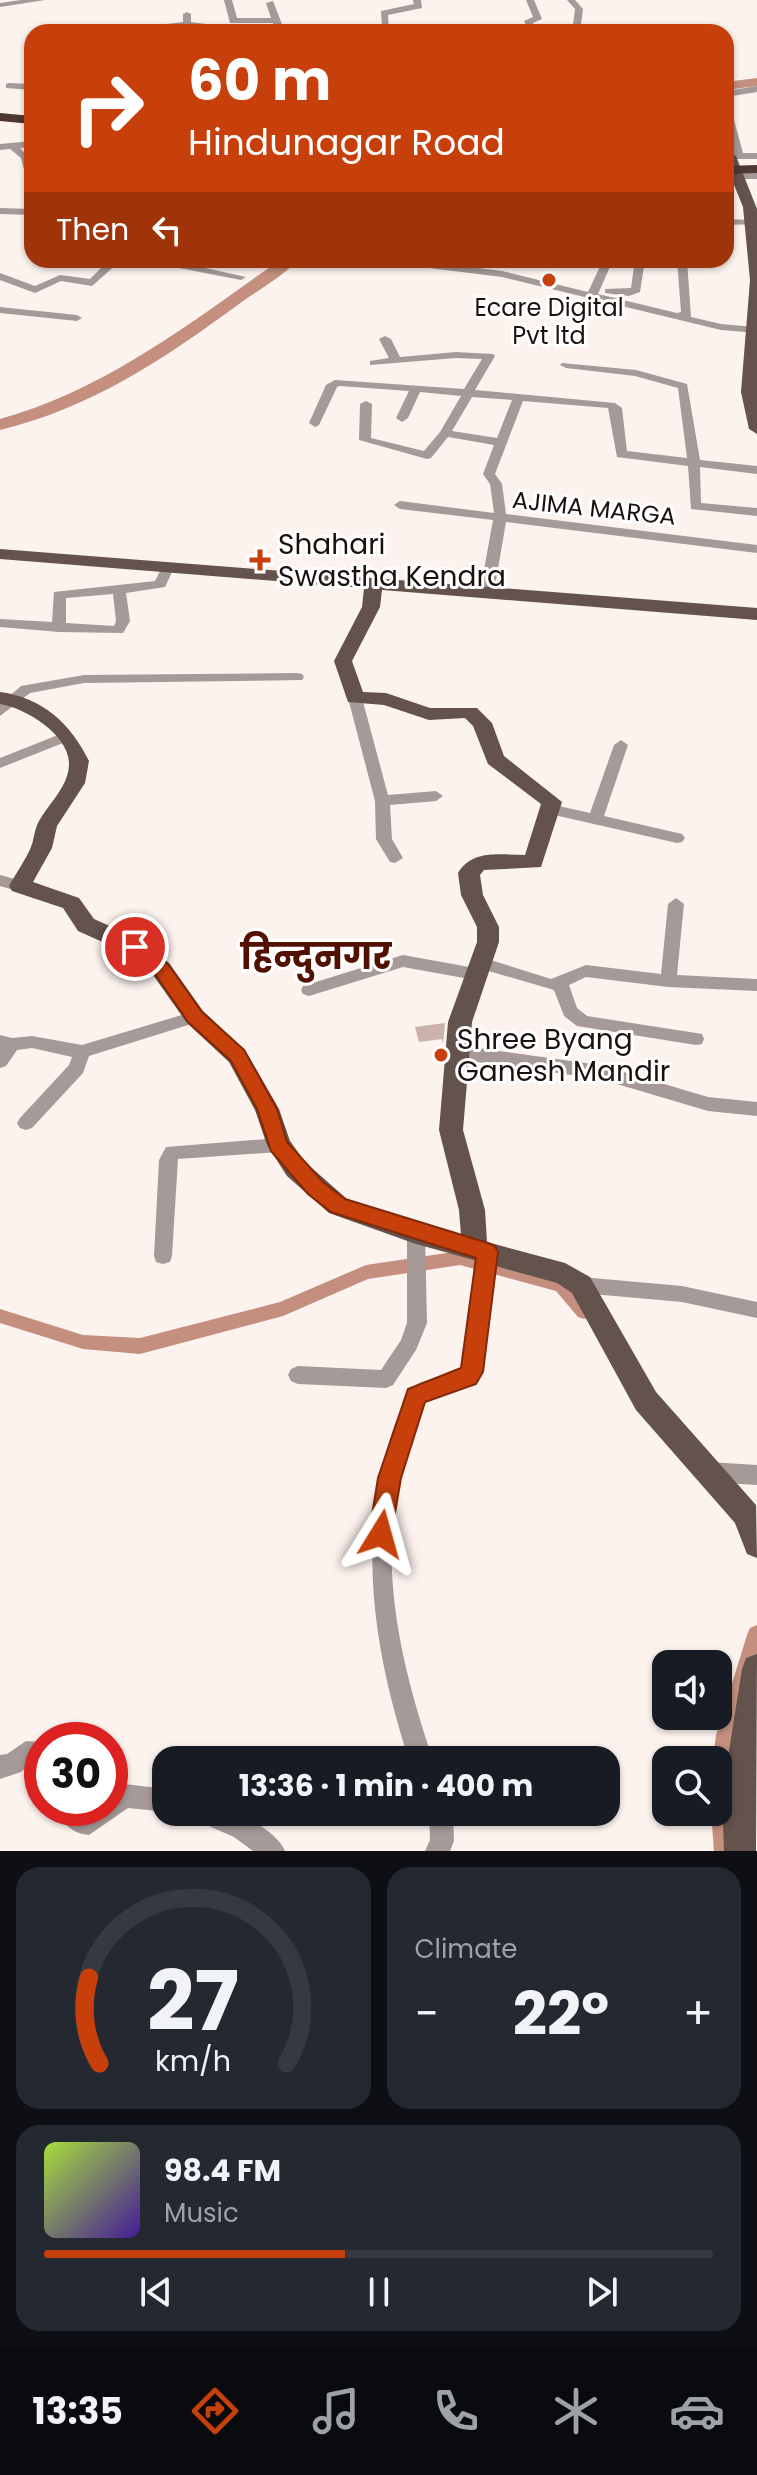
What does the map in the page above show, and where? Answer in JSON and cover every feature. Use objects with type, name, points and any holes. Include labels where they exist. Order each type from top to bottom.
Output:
[{"type":"highway","points":[[0,110],[24,112]]},
{"type":"highway","points":[[0,117],[24,119]]},
{"type":"highway","points":[[734,165],[757,163]]},
{"type":"highway","points":[[734,166],[757,169]]},
{"type":"main road","points":[[734,172],[746,194],[755,230],[757,280],[753,392],[757,429]]},
{"type":"main road","points":[[0,554],[757,614]]},
{"type":"main road","points":[[374,583],[371,607],[343,661],[355,698],[386,699],[429,714],[470,712],[482,723],[495,759],[548,796],[550,809],[533,862],[478,863],[471,867],[472,895],[488,927],[488,942],[460,1022],[451,1130],[483,1257]]},
{"type":"main road","points":[[4,703],[32,706],[74,749],[80,771],[47,826],[41,848],[10,883],[59,896],[71,903],[86,925],[144,953],[161,969],[195,1017],[237,1056],[267,1109],[279,1145],[296,1169],[338,1206],[416,1251],[483,1257],[565,1274],[581,1285],[646,1401],[746,1515],[757,1544]]},
{"type":"main road","points":[[740,1851],[738,1795],[757,1669]]},
{"type":"street","points":[[0,5],[41,0]]},
{"type":"street","points":[[228,0],[233,21],[275,20]]},
{"type":"street","points":[[385,24],[384,13],[419,6],[417,0]]},
{"type":"street","points":[[529,24],[528,21],[538,19],[538,11],[530,0]]},
{"type":"street","points":[[571,0],[579,9],[577,24]]},
{"type":"street","points":[[270,3],[277,24]]},
{"type":"street","points":[[187,13],[187,24]]},
{"type":"street","points":[[9,86],[24,87]]},
{"type":"street","points":[[734,93],[757,89]]},
{"type":"street","points":[[0,147],[24,145]]},
{"type":"street","points":[[13,147],[24,154]]},
{"type":"street","points":[[734,164],[757,156]]},
{"type":"street","points":[[734,167],[757,176]]},
{"type":"street","points":[[0,211],[24,212]]},
{"type":"street","points":[[734,224],[755,230]]},
{"type":"street","points":[[0,276],[35,290],[60,278],[92,283],[104,268]]},
{"type":"street","points":[[195,268],[241,277]]},
{"type":"street","points":[[453,268],[502,274],[594,293],[721,327],[755,330]]},
{"type":"street","points":[[594,293],[605,268]]},
{"type":"street","points":[[594,293],[634,292],[638,268]]},
{"type":"street","points":[[681,315],[687,315],[683,268]]},
{"type":"street","points":[[0,310],[77,318]]},
{"type":"street","points":[[385,339],[396,361]]},
{"type":"street","points":[[366,404],[365,440],[427,455],[445,433],[489,356],[456,355],[374,363]]},
{"type":"street","points":[[566,365],[636,373],[683,386],[694,463],[695,506],[757,512]]},
{"type":"street","points":[[315,423],[335,383],[611,405],[616,408],[621,454],[757,470]]},
{"type":"street","points":[[402,418],[416,388]]},
{"type":"street","points":[[400,505],[500,517],[503,505],[497,481],[489,474],[518,399]]},
{"type":"street","points":[[445,433],[500,442]]},
{"type":"street","name":"AJIMA MARGA","points":[[487,592],[500,517],[757,549]]},
{"type":"street","points":[[59,628],[59,595],[160,584],[168,568]]},
{"type":"street","points":[[0,623],[59,628],[122,628],[119,590]]},
{"type":"street","points":[[4,703],[26,689],[84,679],[297,677]]},
{"type":"street","points":[[355,698],[382,801],[384,839],[395,858]]},
{"type":"street","points":[[0,763],[63,738]]},
{"type":"street","points":[[595,819],[621,745]]},
{"type":"street","points":[[382,801],[436,796]]},
{"type":"street","points":[[550,809],[677,838]]},
{"type":"street","points":[[668,981],[676,904]]},
{"type":"street","points":[[309,990],[403,961],[478,968],[551,985],[560,984],[575,972],[586,971],[668,981],[757,985]]},
{"type":"street","points":[[560,984],[570,1012],[583,1022],[696,1039]]},
{"type":"street","points":[[0,1061],[6,1042],[32,1042],[82,1052],[195,1017]]},
{"type":"street","points":[[26,1123],[77,1068],[82,1052]]},
{"type":"street","points":[[456,1052],[600,1072],[708,1104],[757,1109]]},
{"type":"street","points":[[163,1256],[172,1152],[279,1145]]},
{"type":"street","points":[[298,1375],[386,1379],[409,1344],[417,1323],[416,1251]]},
{"type":"street","points":[[416,1746],[402,1707],[385,1591],[381,1534],[389,1478],[416,1396],[426,1389],[468,1377],[472,1372],[483,1257]]},
{"type":"street","points":[[581,1285],[682,1294],[757,1310]]},
{"type":"street","points":[[709,1472],[757,1475]]},
{"type":"street","points":[[0,1767],[13,1764],[24,1754]]},
{"type":"street","points":[[128,1796],[152,1799]]},
{"type":"street","points":[[235,1826],[273,1851]]},
{"type":"street","points":[[437,1851],[442,1841],[441,1826]]},
{"type":"building","points":[[445,1023],[443,1044],[442,1039],[419,1042],[415,1027]]},
{"type":"waterway","points":[[734,85],[757,82]]},
{"type":"waterway","points":[[0,425],[43,413],[118,379],[187,335],[279,268]]},
{"type":"waterway","points":[[0,1316],[83,1342],[140,1346],[283,1309],[366,1272],[460,1258],[561,1285],[584,1312]]},
{"type":"waterway","points":[[724,1851],[720,1794],[726,1735],[757,1635]]},
{"type":"place","name":"Ecare Digital Pvt ltd","points":[[549,280]]},
{"type":"place","name":"Shahari Swastha Kendra","points":[[260,560]]},
{"type":"place","name":"Shree Byang Ganesh Mandir","points":[[441,1055]]},
{"type":"district","name":"हिन्दुनगर","points":[[316,956]]},
{"type":"route","points":[[135,947],[161,969],[195,1017],[237,1056],[267,1109],[279,1145],[315,1188],[338,1206],[416,1233],[488,1252],[472,1372],[468,1377],[426,1389],[416,1396],[389,1478],[381,1534]]}]
